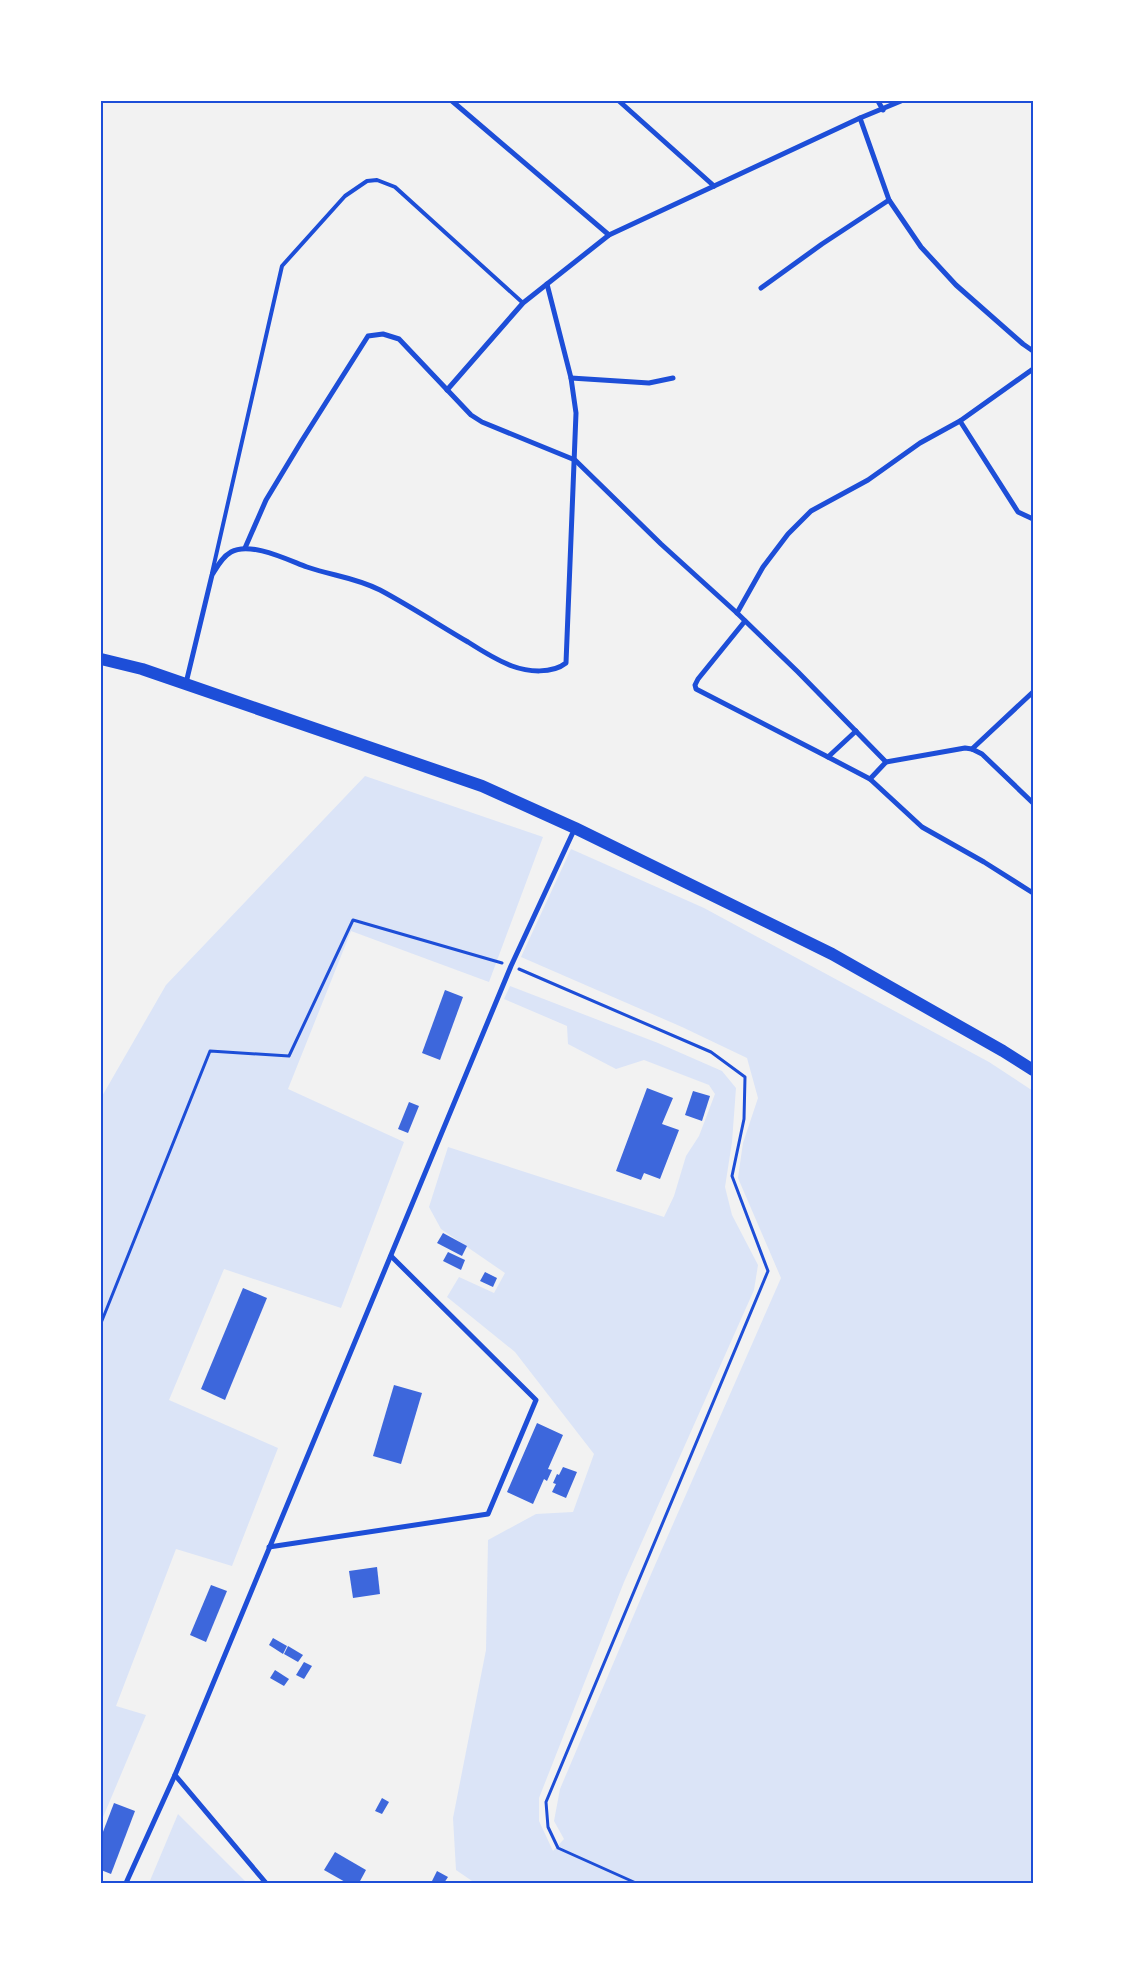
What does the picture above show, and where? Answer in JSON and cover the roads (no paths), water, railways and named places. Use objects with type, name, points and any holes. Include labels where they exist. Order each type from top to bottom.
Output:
[{"type":"highway","points":[[101,659],[142,669],[482,786],[575,828],[832,954],[1033,1070]]},
{"type":"street","points":[[452,101],[609,235]]},
{"type":"street","points":[[619,101],[714,186]]},
{"type":"street","points":[[878,101],[883,110]]},
{"type":"street","points":[[448,390],[523,303],[609,235],[860,118],[901,101]]},
{"type":"street","points":[[860,118],[889,200],[921,247],[956,285],[1022,344],[1033,351]]},
{"type":"street","points":[[762,288],[822,244],[889,200]]},
{"type":"street","points":[[185,684],[212,575],[221,561],[231,552],[245,548],[265,551],[315,569],[351,577],[365,583],[512,666],[535,672],[562,666],[566,663],[576,413],[571,378],[547,284]]},
{"type":"street","points":[[245,548],[266,500],[368,336],[383,334],[398,339],[471,415],[482,422],[575,460],[661,544],[737,612],[886,762]]},
{"type":"street","points":[[737,612],[763,567],[788,534],[811,510],[868,480],[920,444],[960,421],[1033,369]]},
{"type":"street","points":[[571,378],[649,384],[673,378]]},
{"type":"street","points":[[960,421],[1018,512],[1033,519]]},
{"type":"street","points":[[745,620],[698,679],[695,685],[696,689],[870,779],[922,827],[984,862],[1033,893]]},
{"type":"street","points":[[972,749],[1033,692]]},
{"type":"street","points":[[828,757],[856,731]]},
{"type":"street","points":[[870,779],[886,762],[965,748],[972,749],[982,754],[1033,803]]},
{"type":"street","points":[[126,1883],[175,1774],[511,966],[575,828]]},
{"type":"street","points":[[269,1547],[488,1514],[536,1400],[390,1256]]},
{"type":"street","points":[[175,1774],[266,1883]]},
{"type":"lane","points":[[212,575],[282,266],[345,196],[367,181],[378,180],[395,187],[523,303]]}]
